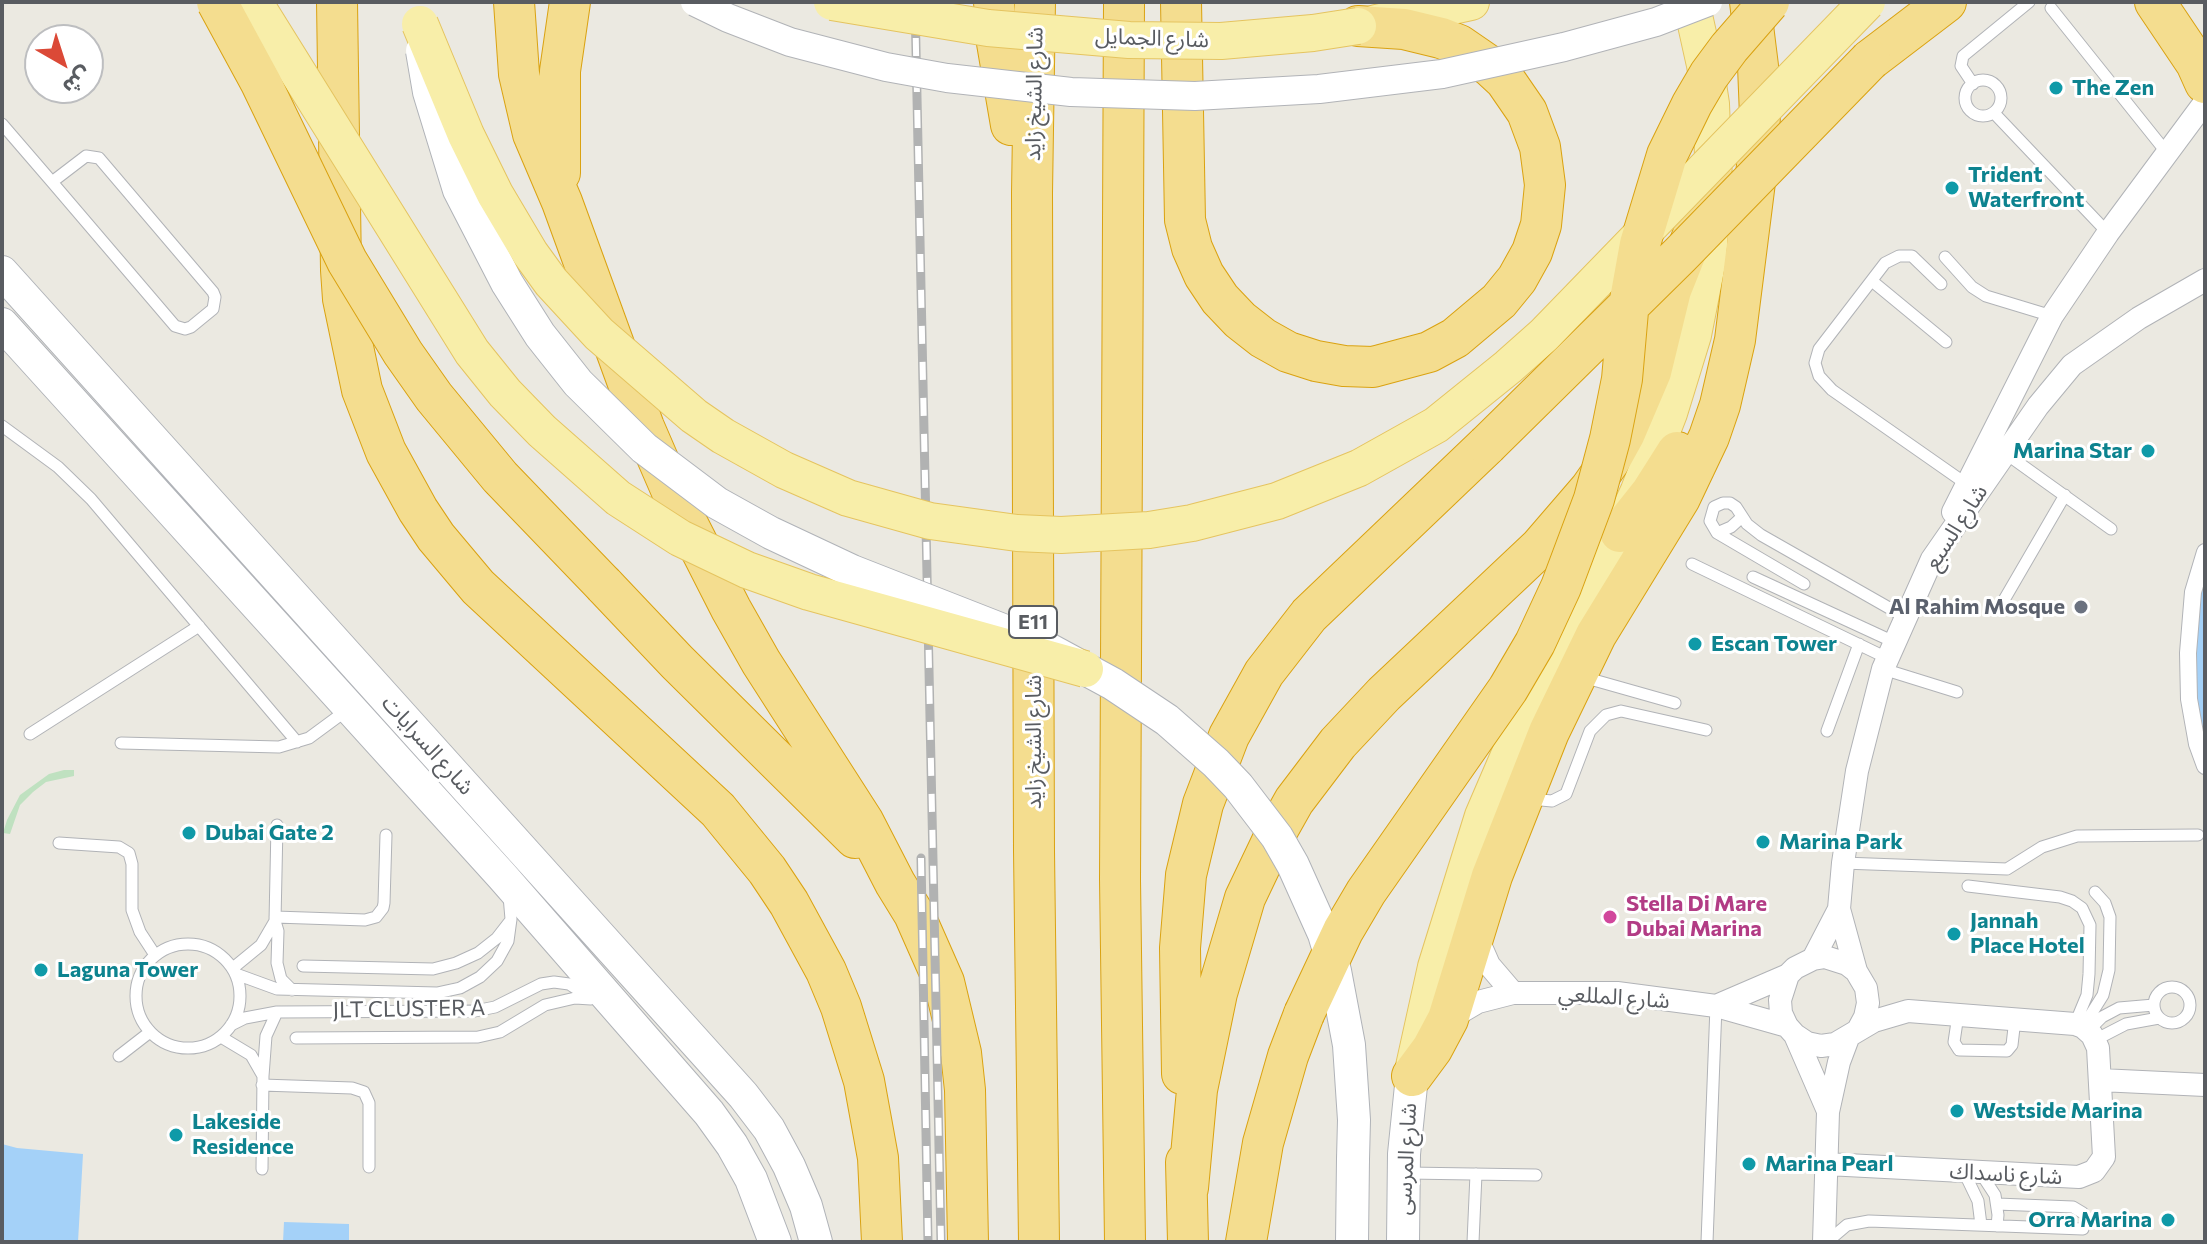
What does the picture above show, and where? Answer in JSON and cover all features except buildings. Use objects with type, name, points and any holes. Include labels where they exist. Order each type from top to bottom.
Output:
[{"type":"highway","points":[[217,2],[261,83],[347,261],[403,353],[434,397],[500,477],[677,662],[826,808],[895,883]]},
{"type":"highway","points":[[337,2],[343,299],[359,380],[386,452],[424,519],[478,587],[718,810],[767,870],[789,903],[836,995],[864,1081],[878,1158],[882,1242]]},
{"type":"highway","points":[[514,2],[519,74],[541,157],[562,202],[644,427],[702,556],[761,662],[852,802],[930,947],[954,1017],[965,1090],[968,1242]]},
{"type":"highway","points":[[562,202],[560,86],[570,2]]},
{"type":"highway","points":[[994,2],[1004,90],[1014,136],[1032,193]]},
{"type":"highway","name":"شارع الشيخ زايد","points":[[1035,2],[1032,193],[1034,835],[1039,1242]]},
{"type":"highway","points":[[1124,2],[1120,879],[1125,1242]]},
{"type":"highway","points":[[1181,2],[1185,220],[1192,248],[1204,275],[1220,299],[1240,320],[1288,352],[1344,366],[1373,367],[1429,352],[1455,338],[1499,301],[1517,279],[1532,252],[1541,225],[1545,185],[1540,147],[1527,112],[1505,80],[1476,55],[1441,38],[1404,29],[1358,26]]},
{"type":"highway","points":[[1412,1076],[1432,1049],[1448,1019],[1492,876],[1575,675],[1663,527],[1709,437],[1729,373],[1757,166],[1760,116],[1758,66],[1750,2]]},
{"type":"highway","points":[[1246,1242],[1253,1187],[1274,1099],[1288,1056],[1323,972],[1358,905],[1390,854],[1508,689],[1535,643],[1561,587],[1589,514],[1610,439],[1622,379],[1628,311],[1640,244],[1667,155],[1709,75],[1769,2]]},
{"type":"highway","points":[[1870,60],[1886,37],[1919,2]]},
{"type":"highway","points":[[1188,1242],[1182,1060],[1182,912],[1193,839],[1215,770],[1264,673],[1309,615],[1691,244],[1870,60],[1946,2]]},
{"type":"highway","points":[[2155,2],[2196,63],[2205,83]]},
{"type":"highway","points":[[1188,1188],[1197,1090],[1217,993],[1245,898],[1276,833],[1294,801],[1338,743],[1384,694],[1540,547],[1609,462],[1651,372],[1671,290],[1714,182]]},
{"type":"highway","points":[[1620,532],[1651,493],[1683,440],[1739,301]]},
{"type":"main road","points":[[254,2],[472,352],[505,393],[542,431],[618,498],[680,538],[747,570],[809,592],[1085,669]]},
{"type":"main road","name":"شارع الجمايل","points":[[832,2],[988,28],[1129,40],[1221,41],[1298,35],[1358,26],[1471,2]]},
{"type":"main road","points":[[1412,1076],[1436,967],[1483,816],[1529,709],[1620,532],[1654,453],[1693,335],[1708,259],[1714,182],[1709,91],[1691,2]]},
{"type":"main road","points":[[417,13],[466,135],[495,194],[530,253],[551,282],[599,334],[694,416],[753,454],[848,498],[930,521],[988,530],[1061,535],[1149,530],[1249,509],[1346,474],[1436,425],[1553,326],[1867,2]]},
{"type":"main road","points":[[417,13],[429,92],[467,208],[507,283],[540,335],[578,383],[621,427],[692,486],[771,533],[852,571],[1041,645],[1085,669],[1158,714],[1216,763],[1258,811],[1293,865],[1324,934],[1343,1008],[1353,1083],[1352,1242]]},
{"type":"main road","name":"شارع السرايات","points":[[2,272],[734,1084],[769,1129],[789,1166],[806,1206],[816,1242]]},
{"type":"main road","points":[[2,322],[27,299]]},
{"type":"main road","name":"شارع السرايات","points":[[2,322],[351,707],[709,1113],[751,1179],[775,1242]]},
{"type":"main road","name":"شارع المرسى","points":[[1407,1234],[1403,1173],[1412,1076]]},
{"type":"street","points":[[695,2],[790,42],[886,67],[947,78],[1055,90],[1195,96],[1319,89],[1442,74],[1579,43],[1656,22],[1708,2]]},
{"type":"street","points":[[1932,559],[1965,483],[2046,326],[2108,233],[2205,102]]},
{"type":"street","name":"شارع السبع","points":[[1861,980],[1839,909],[1857,771],[1888,656],[1932,559],[2038,406],[2072,365],[2139,318],[2205,280]]},
{"type":"street","points":[[2046,326],[2046,354],[2063,365],[2072,365]]},
{"type":"street","points":[[2205,552],[2193,592],[2188,653],[2189,699],[2197,744],[2205,766]]},
{"type":"street","name":"شارع السبع","points":[[1813,959],[1839,909]]},
{"type":"street","points":[[1475,933],[1489,965],[1513,993]]},
{"type":"street","points":[[1716,1006],[1788,975],[1813,959],[1836,959],[1908,1011]]},
{"type":"street","points":[[1788,975],[1780,1000],[1828,1112]]},
{"type":"street","points":[[1826,1242],[1828,1112],[1839,1062],[1865,1017],[1868,1003],[1861,980]]},
{"type":"street","name":"شارع المللعي","points":[[1448,1019],[1478,1002],[1513,993],[1617,993],[1716,1006],[1791,1030]]},
{"type":"street","points":[[1791,1030],[1807,1043],[1821,1046],[1835,1044],[1890,1014],[1908,1011],[2015,1019],[2085,1030]]},
{"type":"street","name":"شارع ناسداك","points":[[1827,1164],[2079,1177],[2094,1171],[2104,1157],[2100,1080],[2085,1030]]},
{"type":"street","points":[[2100,1080],[2205,1085]]},
{"type":"lane","points":[[1973,84],[1961,66],[1963,56],[2029,2]]},
{"type":"lane","points":[[2051,8],[2167,153]]},
{"type":"lane","points":[[1986,81],[1998,88],[2001,101],[1994,113],[1980,116],[1968,109],[1966,96],[1973,84],[1986,81]]},
{"type":"lane","points":[[1994,113],[2108,233]]},
{"type":"lane","points":[[2,124],[175,326],[191,327],[213,309],[213,292],[99,158],[86,156],[52,182]]},
{"type":"lane","points":[[1941,284],[1919,260],[1906,255],[1885,263],[1819,349],[1816,370],[1832,390],[1965,483]]},
{"type":"lane","points":[[1945,257],[1972,287],[2046,326]]},
{"type":"lane","points":[[1872,281],[1946,342]]},
{"type":"lane","points":[[2,426],[58,467],[91,499],[297,742]]},
{"type":"lane","points":[[2005,453],[2111,529]]},
{"type":"lane","points":[[2004,600],[2065,495]]},
{"type":"lane","points":[[1804,584],[1717,533],[1711,526],[1710,516],[1719,504],[1730,503],[1761,535],[1905,617]]},
{"type":"lane","points":[[1717,533],[1731,527],[1742,517]]},
{"type":"lane","points":[[1692,564],[1888,656]]},
{"type":"lane","points":[[1753,577],[1888,656],[1957,692]]},
{"type":"lane","points":[[30,734],[199,626]]},
{"type":"lane","points":[[1827,731],[1859,644]]},
{"type":"lane","points":[[1575,675],[1675,703]]},
{"type":"lane","points":[[121,743],[264,748],[297,742],[322,731],[351,707]]},
{"type":"lane","points":[[1522,799],[1552,801],[1566,794],[1590,731],[1606,715],[1621,711],[1706,730]]},
{"type":"lane","points":[[277,825],[275,919],[278,971],[286,986],[292,990]]},
{"type":"lane","points":[[275,919],[365,920],[376,917],[384,903],[386,835]]},
{"type":"lane","points":[[1843,863],[2007,869],[2042,847],[2077,836],[2198,835]]},
{"type":"lane","points":[[59,843],[119,847],[129,853],[132,864],[132,910],[140,932],[155,955],[138,978],[136,1007],[141,1021],[150,1032],[162,1042],[176,1047],[207,1045],[221,1037],[231,1025],[239,1009],[240,991],[234,971],[261,945],[275,919]]},
{"type":"lane","name":"JLT CLUSTER A","points":[[155,955],[182,943],[197,944],[211,948],[234,971],[263,986],[292,990],[437,993],[460,988],[480,977],[497,961],[508,941],[510,897],[502,876]]},
{"type":"lane","points":[[1968,886],[2060,897],[2082,908],[2090,925],[2085,1030]]},
{"type":"lane","points":[[2085,1030],[2103,995],[2109,970],[2110,917],[2105,903],[2095,892]]},
{"type":"lane","points":[[303,966],[324,962],[433,969],[456,963],[487,945],[511,919]]},
{"type":"lane","name":"JLT CLUSTER A","points":[[231,1025],[245,1018],[277,1012],[475,1011],[495,1007],[541,984],[554,982],[582,990],[629,1033],[656,1051]]},
{"type":"lane","points":[[2085,1030],[2159,1018],[2172,1023],[2184,1018],[2188,1012],[2189,999],[2185,993],[2173,987],[2160,992],[2154,1005],[2159,1018]]},
{"type":"lane","points":[[296,1038],[323,1043],[373,1043],[478,1037],[500,1032],[545,1005],[575,998],[591,999]]},
{"type":"lane","points":[[2085,1030],[2119,1008],[2154,1005]]},
{"type":"lane","points":[[1707,1242],[1716,1006]]},
{"type":"lane","points":[[262,1169],[262,1080],[266,1064],[266,1036],[277,1012]]},
{"type":"lane","points":[[1958,1015],[1954,1042],[1959,1050],[2007,1051],[2012,1045],[2015,1019]]},
{"type":"lane","points":[[119,1056],[150,1032]]},
{"type":"lane","points":[[221,1037],[251,1055],[262,1080]]},
{"type":"lane","points":[[262,1080],[352,1088],[364,1092],[369,1103],[369,1167]]},
{"type":"lane","points":[[1972,1172],[1992,1187],[1997,1204],[1997,1226]]},
{"type":"lane","points":[[1972,1172],[1981,1225]]},
{"type":"lane","points":[[1403,1173],[1536,1175]]},
{"type":"lane","points":[[1473,1242],[1476,1174]]},
{"type":"lane","points":[[1997,1204],[2073,1207],[2083,1213]]},
{"type":"lane","points":[[1826,1242],[1837,1231],[1858,1221],[2083,1229]]},
{"type":"green space","points":[[74,770],[74,776],[46,782],[33,792],[20,805],[10,834],[3,833],[20,795],[49,774]]},
{"type":"water","points":[[2205,567],[2205,760],[2197,742],[2191,646]]},
{"type":"water","points":[[2,1144],[83,1154],[78,1242],[2,1242]]},
{"type":"water","points":[[284,1222],[349,1224],[349,1242],[283,1242]]},
{"type":"railway","points":[[915,2],[941,1242]]},
{"type":"railway","points":[[921,858],[928,1242]]},
{"type":"place","name":"The Zen","points":[[2056,88]]},
{"type":"place","name":"Trident Waterfront","points":[[1952,188]]},
{"type":"place","name":"Marina Star","points":[[2148,451]]},
{"type":"place","name":"Al Rahim Mosque","points":[[2081,607]]},
{"type":"place","name":"Escan Tower","points":[[1695,644]]},
{"type":"place","name":"Dubai Gate 2","points":[[189,833]]},
{"type":"place","name":"Marina Park","points":[[1763,842]]},
{"type":"place","name":"Stella Di Mare Dubai Marina","points":[[1610,917]]},
{"type":"place","name":"Jannah Place Hotel","points":[[1954,934]]},
{"type":"place","name":"Laguna Tower","points":[[41,970]]},
{"type":"place","name":"Westside Marina","points":[[1957,1111]]},
{"type":"place","name":"Lakeside Residence","points":[[176,1135]]},
{"type":"place","name":"Marina Pearl","points":[[1749,1164]]},
{"type":"place","name":"Orra Marina","points":[[2168,1220]]}]
